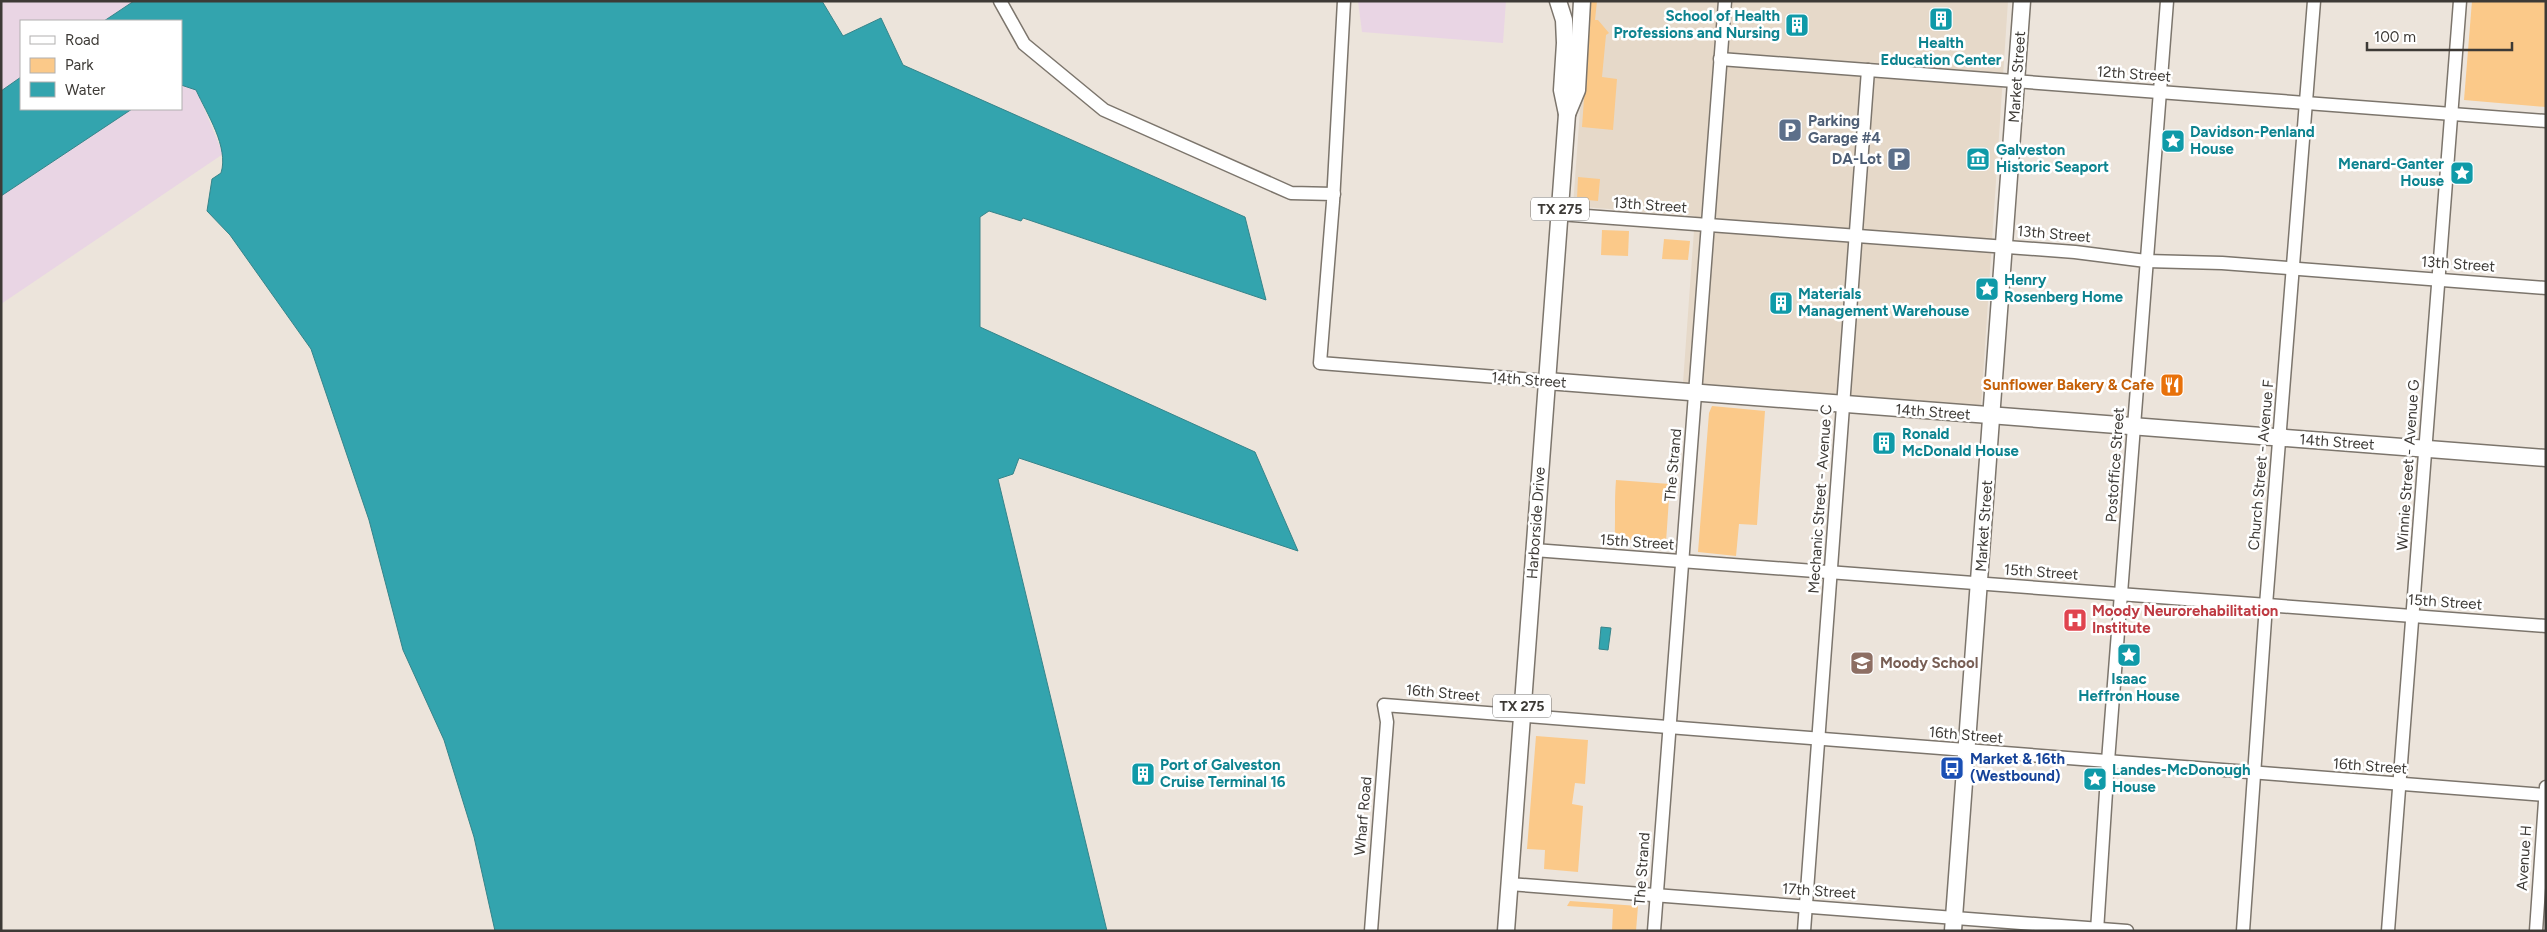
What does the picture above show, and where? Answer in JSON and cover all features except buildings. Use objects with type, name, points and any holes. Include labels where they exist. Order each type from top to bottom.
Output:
[{"type":"main road","name":"Harborside Drive","points":[[1506,931],[1567,114],[1562,90],[1565,44],[1564,20],[1558,1]]},
{"type":"main road","name":"Harborside Drive","points":[[1567,114],[1577,90],[1582,1]]},
{"type":"main road","name":"Market Street","points":[[1954,924],[2022,1]]},
{"type":"main road","name":"14th Street","points":[[1547,382],[2546,458]]},
{"type":"street","points":[[1000,1],[1024,44],[1104,110],[1282,190],[1291,193],[1334,194],[1344,1]]},
{"type":"street","name":"The Strand","points":[[1654,931],[1725,1]]},
{"type":"street","name":"Postoffice Street","points":[[2098,930],[2108,761],[2167,1]]},
{"type":"street","name":"Church Street - Avenue F","points":[[2243,931],[2266,605],[2314,1]]},
{"type":"street","name":"Winnie Street - Avenue G","points":[[2388,931],[2460,1]]},
{"type":"street","name":"12th Street","points":[[1720,59],[2546,121]]},
{"type":"street","name":"Mechanic Street - Avenue C","points":[[1804,931],[1868,70]]},
{"type":"street","name":"14th Street","points":[[1334,194],[1320,363],[1547,382]]},
{"type":"street","name":"13th Street","points":[[1559,214],[2004,246],[2146,261],[2222,263],[2546,288]]},
{"type":"street","name":"15th Street","points":[[1534,550],[2546,626]]},
{"type":"street","name":"16th Street","points":[[1384,705],[2399,784],[2546,792]]},
{"type":"street","name":"Wharf Road","points":[[1371,931],[1387,722],[1384,705]]},
{"type":"street","name":"Avenue H","points":[[2536,931],[2546,792]]},
{"type":"street","name":"17th Street","points":[[1509,884],[1806,907],[1954,924],[2127,931]]},
{"type":"shaded area","points":[[1,1],[134,1],[106,20],[20,20],[20,78],[1,91]]},
{"type":"shaded area","points":[[1358,1],[1506,1],[1503,43],[1362,32]]},
{"type":"shaded area","points":[[1588,1],[2008,1],[1981,406],[1683,383],[1695,216],[1573,206]]},
{"type":"shaded area","points":[[182,85],[196,89],[223,154],[1,304],[1,196],[130,110],[182,110]]},
{"type":"green space","points":[[1591,1],[1597,1],[1595,20],[1598,20],[1609,33],[1606,35],[1602,77],[1617,79],[1613,130],[1582,127]]},
{"type":"green space","points":[[2472,1],[2546,1],[2546,107],[2464,100]]},
{"type":"green space","points":[[1578,177],[1600,179],[1598,201],[1577,199]]},
{"type":"green space","points":[[1602,230],[1629,231],[1628,256],[1601,255]]},
{"type":"green space","points":[[1664,239],[1690,241],[1688,260],[1662,259]]},
{"type":"green space","points":[[1712,406],[1765,411],[1757,525],[1739,524],[1736,556],[1698,552],[1709,413]]},
{"type":"green space","points":[[1616,480],[1670,484],[1666,542],[1623,539],[1622,546],[1614,546]]},
{"type":"green space","points":[[1536,736],[1588,740],[1585,784],[1575,783],[1572,804],[1583,806],[1578,872],[1544,869],[1545,850],[1527,849]]},
{"type":"green space","points":[[1570,901],[1638,906],[1636,931],[1612,931],[1613,909],[1567,906]]},
{"type":"water","points":[[134,1],[822,1],[843,36],[881,18],[903,65],[1245,217],[1266,300],[1023,218],[1021,221],[989,211],[980,217],[980,327],[1255,452],[1298,551],[1019,458],[1013,474],[998,479],[1107,931],[495,931],[474,837],[444,740],[403,650],[369,520],[311,349],[230,235],[207,211],[212,179],[221,173],[223,163],[222,152],[216,131],[196,90],[182,85],[182,20],[106,20]]},
{"type":"water","points":[[20,78],[20,110],[130,110],[1,196],[1,91]]},
{"type":"water","points":[[1601,627],[1611,628],[1608,650],[1599,649]]},
{"type":"place","name":"Health Education Center","points":[[1941,19]]},
{"type":"place","name":"School of Health Professions and Nursing","points":[[1797,25]]},
{"type":"place","name":"Parking Garage #4","points":[[1790,130]]},
{"type":"place","name":"Davidson-Penland House","points":[[2173,141]]},
{"type":"place","name":"DA-Lot","points":[[1899,159]]},
{"type":"place","name":"Galveston Historic Seaport","points":[[1978,159]]},
{"type":"place","name":"Menard-Ganter House","points":[[2462,173]]},
{"type":"place","name":"Henry Rosenberg Home","points":[[1987,289]]},
{"type":"place","name":"Materials Management Warehouse","points":[[1781,303]]},
{"type":"place","name":"Sunflower Bakery & Cafe","points":[[2172,385]]},
{"type":"place","name":"Ronald McDonald House","points":[[1884,443]]},
{"type":"place","name":"Moody Neurorehabilitation Institute","points":[[2075,620]]},
{"type":"place","name":"Isaac Heffron House","points":[[2129,655]]},
{"type":"place","name":"Moody School","points":[[1862,663]]},
{"type":"place","name":"Market & 16th (Westbound)","points":[[1952,768]]},
{"type":"place","name":"Port of Galveston Cruise Terminal 16","points":[[1143,774]]},
{"type":"place","name":"Landes-McDonough House","points":[[2095,779]]}]
